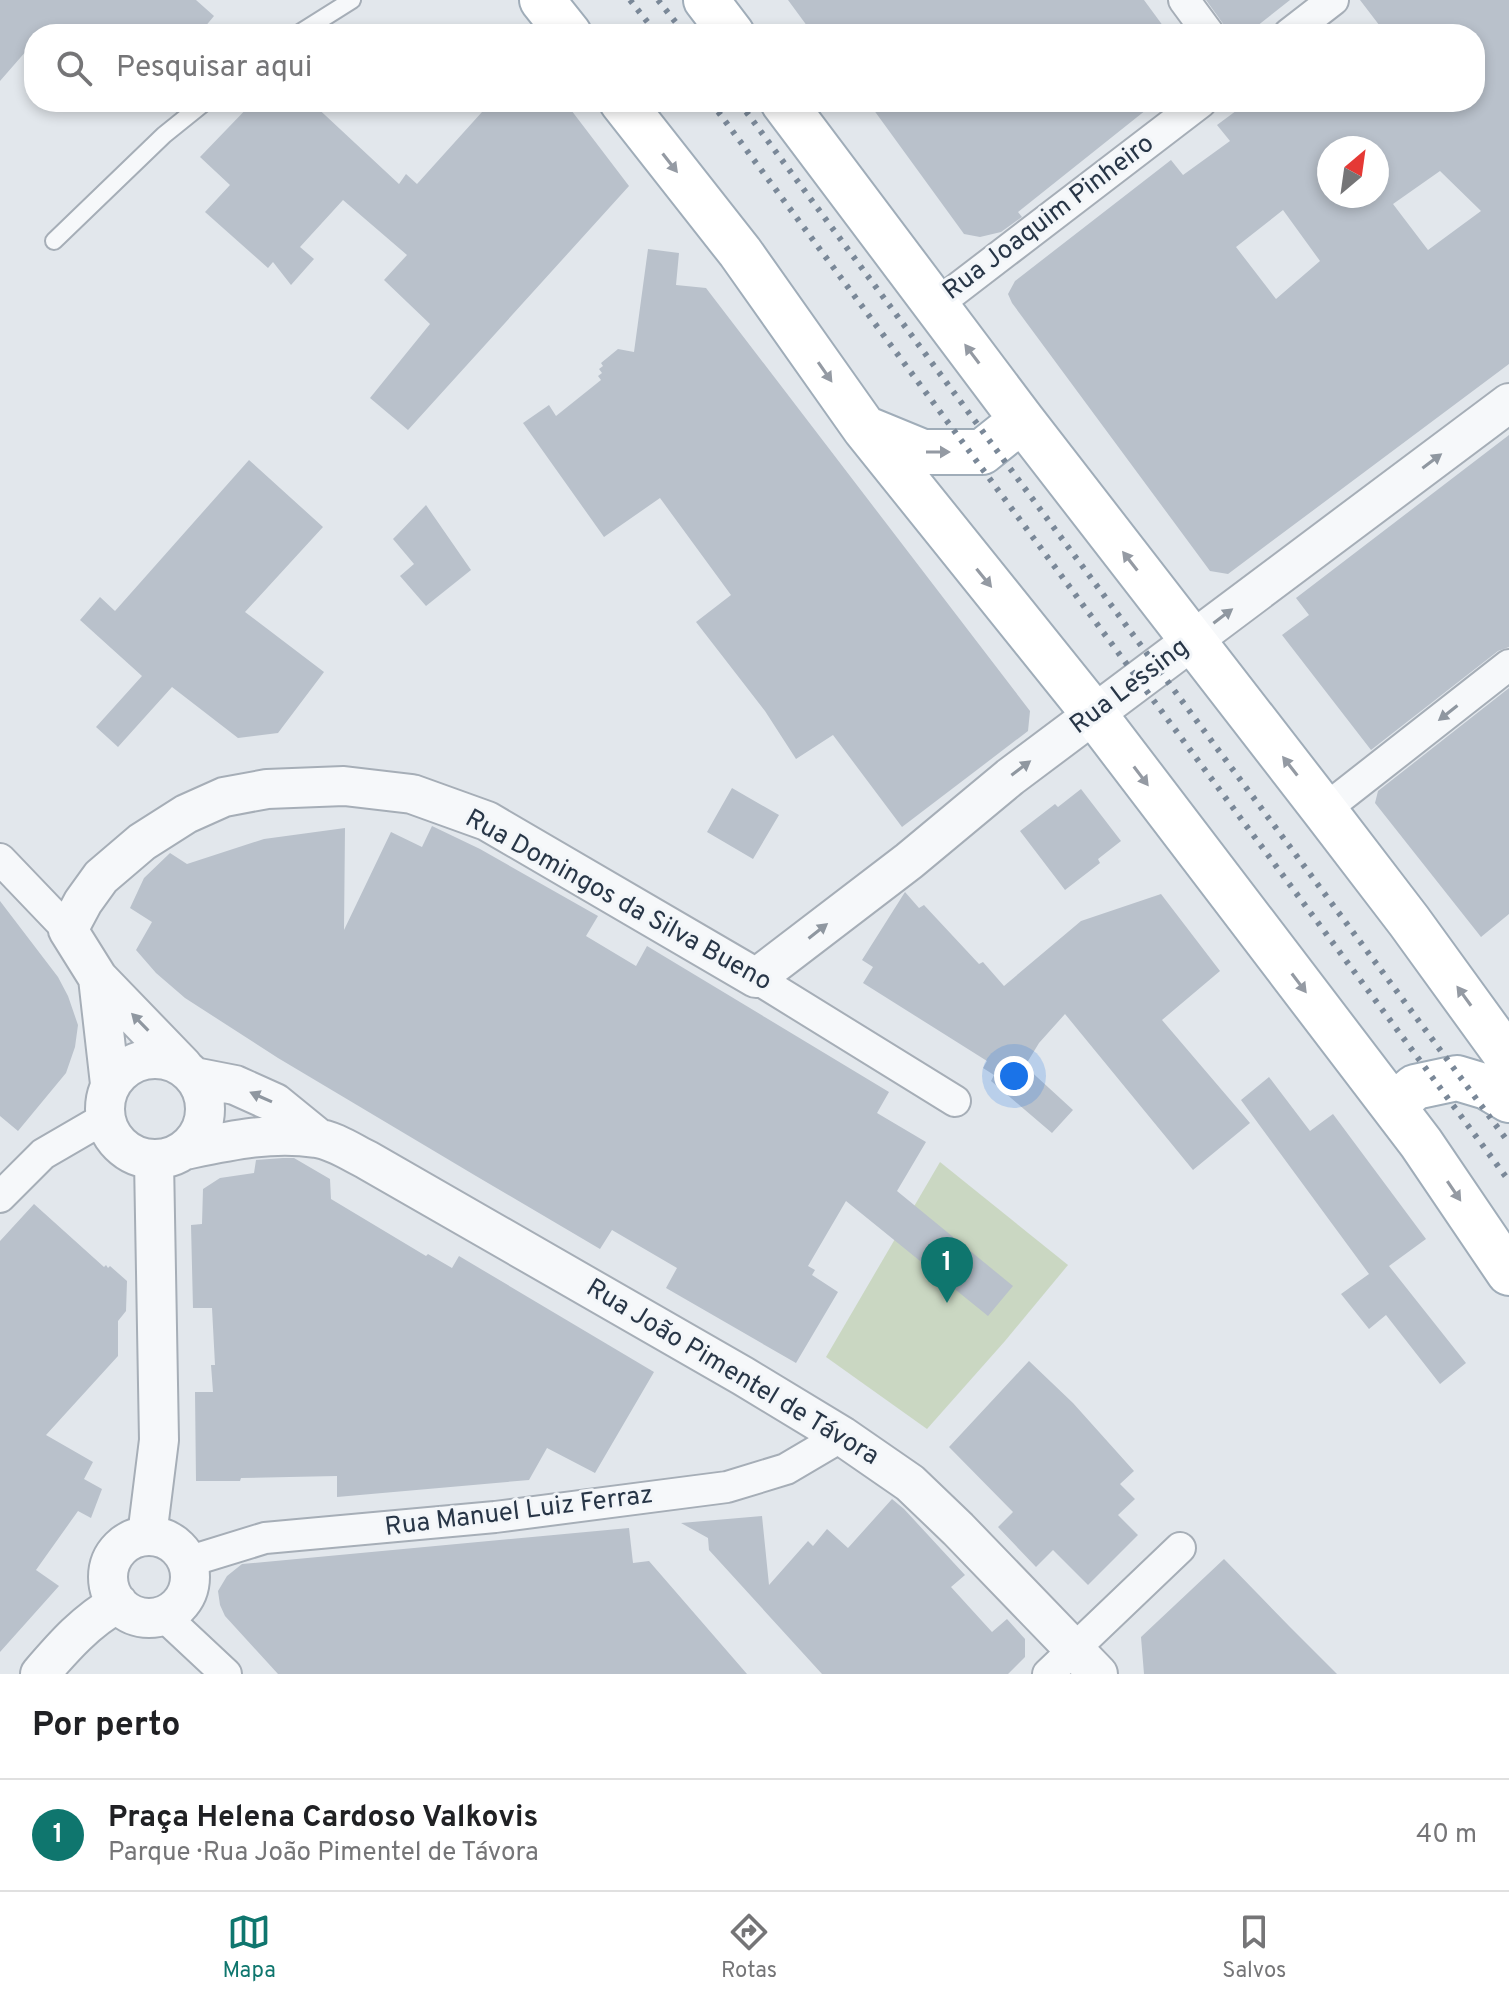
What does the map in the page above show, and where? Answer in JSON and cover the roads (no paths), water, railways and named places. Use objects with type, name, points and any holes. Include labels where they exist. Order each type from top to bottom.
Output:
[{"type":"main road","points":[[542,0],[561,24]]},
{"type":"main road","points":[[706,0],[724,24]]},
{"type":"main road","points":[[630,112],[740,252],[865,429],[1094,714],[1393,1106],[1509,1273]]},
{"type":"main road","points":[[791,112],[1022,420],[1409,921],[1509,1059]]},
{"type":"main road","points":[[865,429],[923,452],[982,452],[1022,420]]},
{"type":"main road","points":[[1393,1106],[1415,1087],[1457,1078],[1487,1087],[1509,1100]]},
{"type":"street","points":[[1184,0],[1202,24]]},
{"type":"street","points":[[1302,24],[1333,0]]},
{"type":"street","name":"Rua Joaquim Pinheiro","points":[[936,305],[1188,112]]},
{"type":"street","name":"Rua Lessing","points":[[756,978],[909,861],[1010,777],[1509,403]]},
{"type":"street","points":[[1324,810],[1509,665]]},
{"type":"street","name":"Rua Domingos da Silva Bueno","points":[[68,930],[101,877],[142,842],[186,814],[224,797],[267,789],[344,786],[412,794],[487,821],[756,978],[955,1101]]},
{"type":"street","points":[[0,859],[68,930],[98,978],[188,1072],[203,1092],[206,1108],[197,1138],[170,1155],[137,1156],[122,1148],[111,1134],[98,978]]},
{"type":"street","points":[[0,1197],[43,1154],[108,1101],[121,1071],[151,1059],[167,1060],[188,1072]]},
{"type":"street","name":"Rua João Pimentel de Távora","points":[[188,1072],[235,1085],[275,1103],[318,1138]]},
{"type":"street","name":"Rua João Pimentel de Távora","points":[[170,1155],[240,1139],[272,1136],[318,1138],[381,1167],[730,1368],[842,1436],[910,1483],[958,1529],[1073,1666]]},
{"type":"street","points":[[147,1536],[159,1440],[170,1155]]},
{"type":"street","name":"Rua Manuel Luiz Ferraz","points":[[187,1562],[265,1538],[495,1517],[727,1487],[786,1469],[842,1436]]},
{"type":"street","points":[[147,1536],[160,1538],[181,1551],[187,1562],[189,1588],[184,1600],[164,1616],[138,1616],[118,1603],[111,1592],[110,1566],[123,1545],[135,1539],[147,1536]]},
{"type":"street","points":[[1073,1666],[1180,1548]]},
{"type":"street","points":[[40,1674],[84,1626],[118,1603]]},
{"type":"street","points":[[164,1616],[226,1674]]},
{"type":"lane","points":[[314,24],[352,0]]},
{"type":"lane","points":[[54,241],[145,152],[193,112]]},
{"type":"railway","points":[[630,0],[649,24]]},
{"type":"railway","points":[[658,0],[677,24]]},
{"type":"railway","points":[[718,112],[1509,1181]]},
{"type":"railway","points":[[746,112],[1509,1143]]},
{"type":"place","name":"Praça Helena Cardoso Valkovis","points":[[947,1303]]}]
